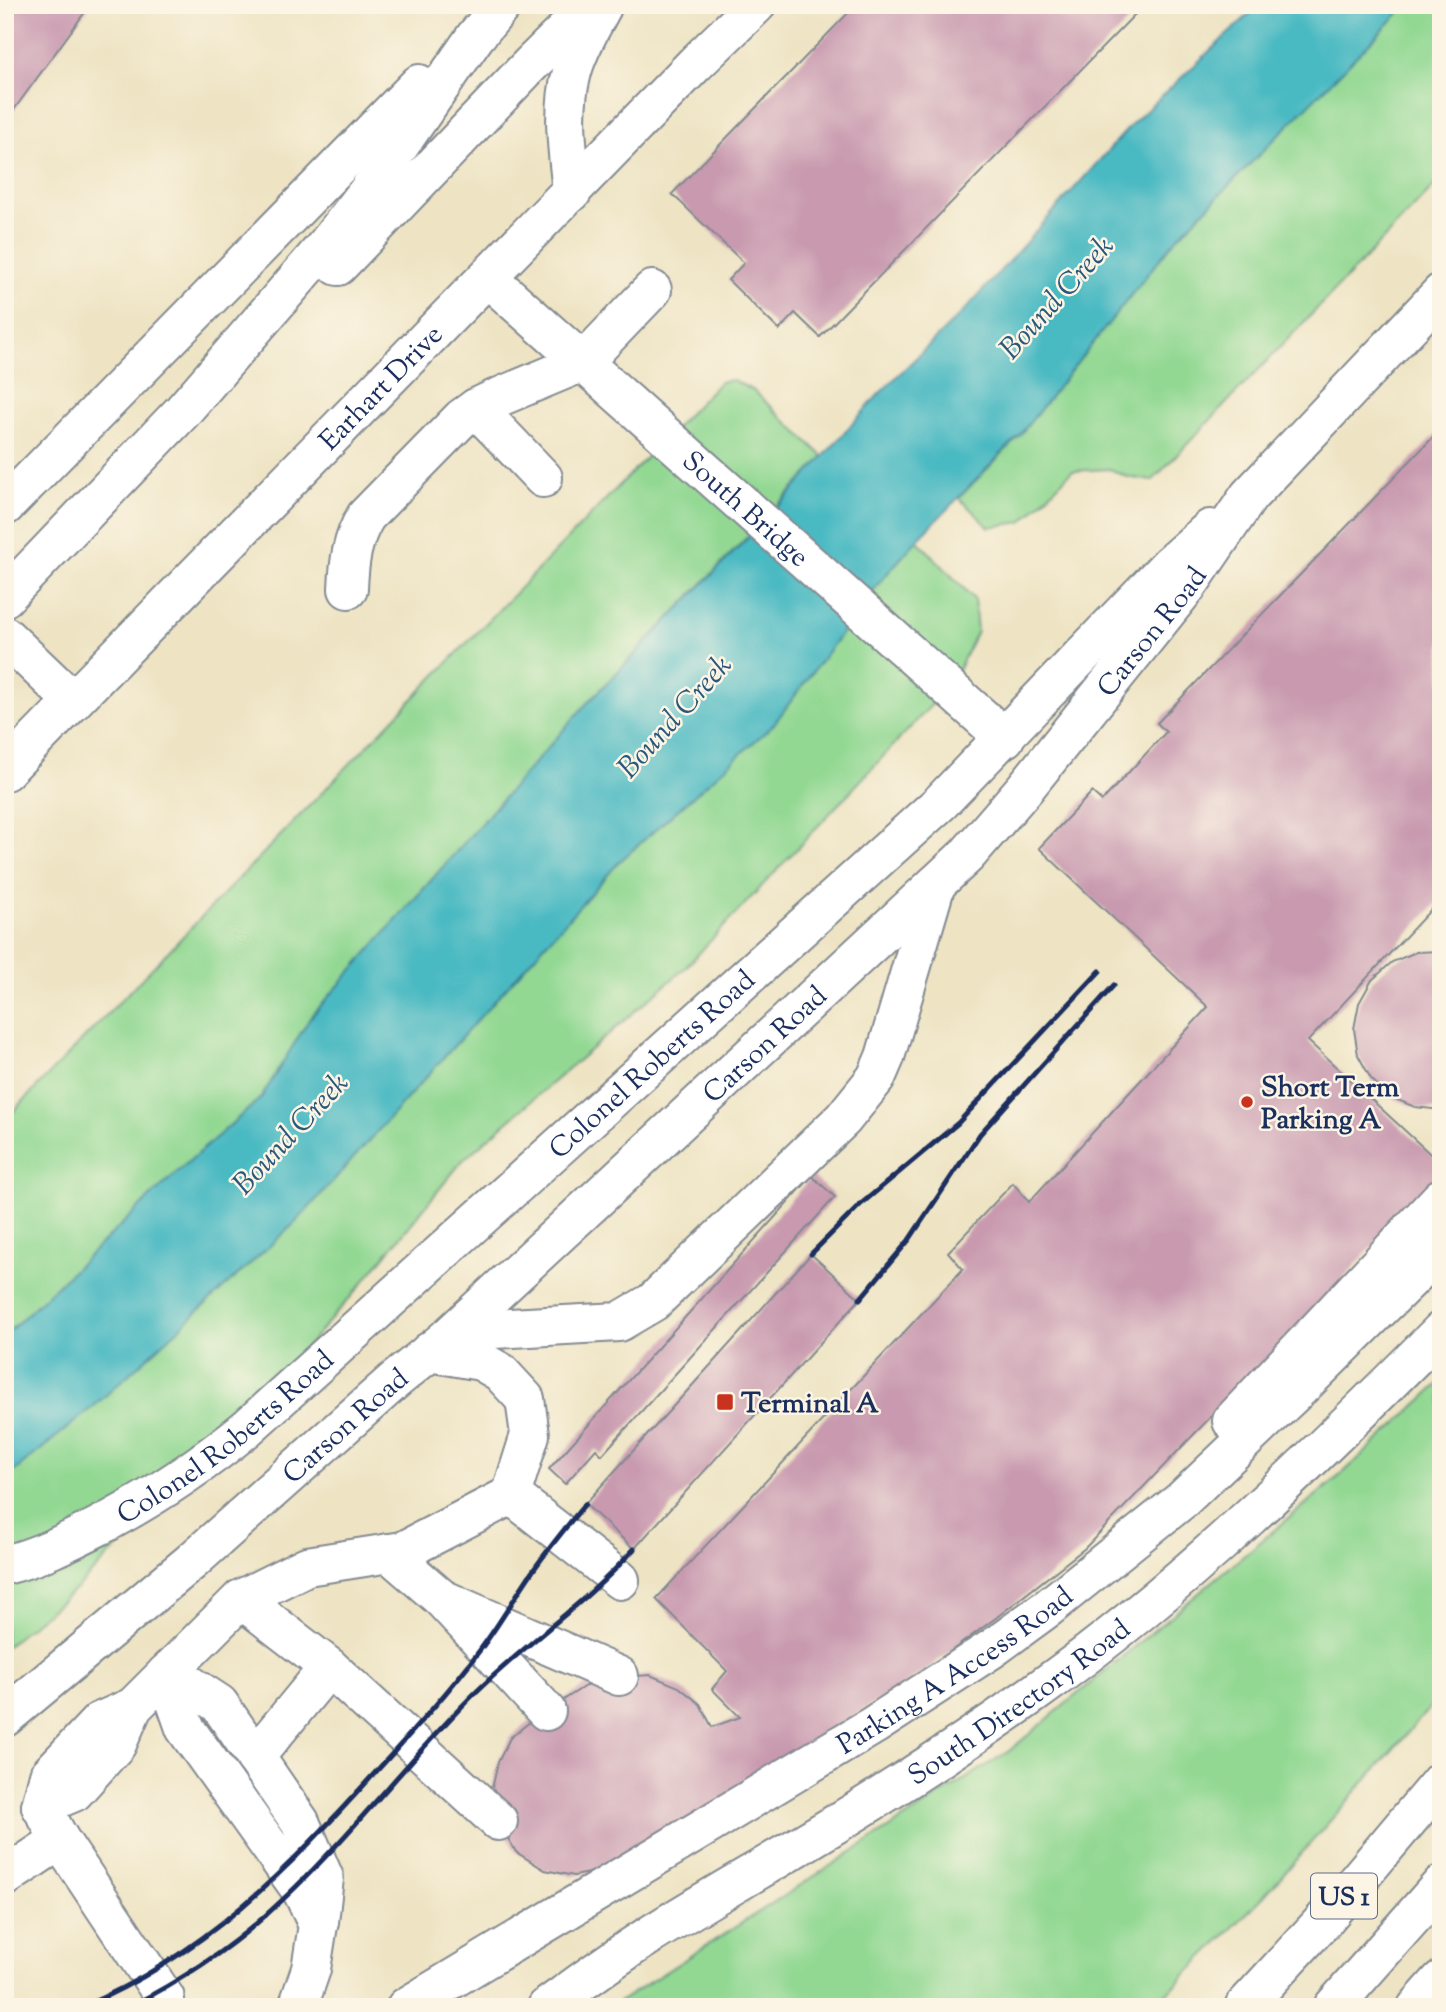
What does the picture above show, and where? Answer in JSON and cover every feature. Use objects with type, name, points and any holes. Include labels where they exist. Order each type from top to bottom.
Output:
[{"type":"main road","points":[[5,506],[467,35],[492,5]]},
{"type":"main road","points":[[5,597],[181,413],[340,228],[475,37],[502,5]]},
{"type":"main road","points":[[181,413],[309,296],[591,5]]},
{"type":"main road","points":[[572,192],[566,135],[568,90],[580,50],[603,5]]},
{"type":"main road","name":"Earhart Drive","points":[[5,771],[695,64],[756,5]]},
{"type":"main road","name":"South Bridge","points":[[488,278],[1005,738]]},
{"type":"main road","points":[[348,589],[351,549],[356,532],[366,516],[448,430],[476,408],[583,362],[652,290]]},
{"type":"main road","name":"Carson Road","points":[[5,1717],[191,1562],[438,1345],[967,855],[1025,788],[1181,595],[1249,496],[1441,293]]},
{"type":"main road","points":[[476,408],[543,478]]},
{"type":"main road","name":"Colonel Roberts Road","points":[[5,1565],[47,1552],[109,1520],[191,1473],[247,1428],[940,803],[1170,564],[1249,496]]},
{"type":"main road","points":[[5,636],[73,701]]},
{"type":"main road","points":[[438,1345],[475,1330],[619,1322],[653,1302],[843,1119],[876,1078],[885,1057],[936,884]]},
{"type":"main road","points":[[1217,1468],[1233,1418],[1441,1198]]},
{"type":"main road","name":"Parking A Access Road","points":[[406,2007],[934,1688],[1049,1607],[1182,1500],[1441,1249]]},
{"type":"main road","name":"South Directory Road","points":[[547,2007],[644,1938],[826,1830],[939,1758],[1091,1651],[1143,1611],[1241,1526],[1441,1331]]},
{"type":"main road","points":[[164,2007],[165,1998],[60,1840],[41,1806],[49,1775],[99,1721],[133,1707],[241,1599],[307,1566],[403,1550],[511,1495],[530,1435],[525,1399],[500,1372],[481,1361],[438,1345]]},
{"type":"main road","points":[[511,1495],[620,1580]]},
{"type":"main road","points":[[388,1553],[442,1599],[546,1711]]},
{"type":"main road","points":[[241,1599],[329,1667],[498,1821]]},
{"type":"main road","points":[[442,1599],[619,1676]]},
{"type":"main road","points":[[255,1757],[329,1667]]},
{"type":"main road","points":[[166,1674],[187,1683],[219,1704],[300,1822],[324,1878],[311,1969],[298,2007]]},
{"type":"main road","points":[[166,1674],[185,1728],[303,1893],[318,1926]]},
{"type":"main road","name":"US 1","points":[[1244,2007],[1324,1920],[1441,1781]]},
{"type":"main road","points":[[5,1877],[60,1840]]},
{"type":"main road","points":[[1333,2007],[1441,1885]]},
{"type":"main road","points":[[1417,2007],[1441,1980]]},
{"type":"green space","points":[[1407,5],[1441,5],[1441,179],[1152,481],[1127,477],[1110,469],[1072,471],[1022,522],[989,527],[959,498],[1019,436],[1175,240]]},
{"type":"green space","points":[[733,380],[754,391],[824,457],[581,710],[310,1018],[261,1098],[177,1172],[5,1335],[5,1120],[706,396],[720,382]]},
{"type":"green space","points":[[917,540],[974,599],[977,631],[952,683],[685,968],[463,1160],[357,1290],[219,1445],[76,1589],[5,1647],[5,1479],[94,1406],[297,1221],[619,862],[773,725],[879,583]]},
{"type":"green space","points":[[1441,1382],[1441,1695],[1263,1897],[1153,2007],[611,2007],[1009,1751],[1343,1473]]},
{"type":"water","name":"Bound Creek","points":[[1259,5],[1407,5],[1175,240],[1019,436],[917,540],[879,583],[773,725],[619,862],[297,1221],[94,1406],[5,1479],[5,1335],[177,1172],[261,1098],[310,1018],[581,710],[789,495],[879,394],[967,308],[1133,123]]},
{"type":"building","points":[[5,5],[90,5],[5,122]]},
{"type":"building","points":[[856,5],[1144,5],[820,337],[795,313],[779,330],[728,280],[744,263],[672,194]]},
{"type":"building","name":"Short Term Parking A","points":[[1441,429],[1441,908],[1436,904],[1308,1041],[1441,1164],[1441,1172],[1337,1285],[1085,1548],[916,1677],[612,1868],[574,1876],[545,1870],[516,1852],[498,1821],[492,1789],[498,1762],[510,1738],[531,1721],[596,1679],[650,1675],[679,1687],[700,1704],[712,1727],[740,1717],[712,1689],[727,1671],[656,1599],[963,1269],[948,1252],[1013,1183],[1029,1202],[1208,1007],[1039,848],[1092,792],[1102,801],[1166,732],[1157,723]]},
{"type":"building","name":"Short Term Parking A","points":[[1441,951],[1441,1110],[1415,1107],[1390,1097],[1371,1079],[1358,1055],[1354,1029],[1359,1003],[1372,980],[1392,962],[1416,952]]},
{"type":"building","points":[[812,1176],[835,1197],[602,1455],[596,1449],[565,1484],[549,1469]]},
{"type":"building","points":[[811,1254],[860,1299],[634,1549],[585,1504]]},
{"type":"railway","points":[[811,1254],[861,1204],[958,1123],[1100,971]]},
{"type":"railway","points":[[860,1299],[909,1240],[980,1134],[1114,985]]},
{"type":"railway","points":[[82,2007],[167,1962],[241,1908],[275,1877],[341,1810],[455,1682],[487,1641],[543,1557],[585,1504]]},
{"type":"railway","points":[[129,2007],[201,1966],[266,1915],[345,1836],[489,1679],[595,1589],[634,1549]]},
{"type":"place","name":"Short Term Parking A","points":[[1247,1102]]},
{"type":"place","name":"Terminal A","points":[[725,1402]]}]
